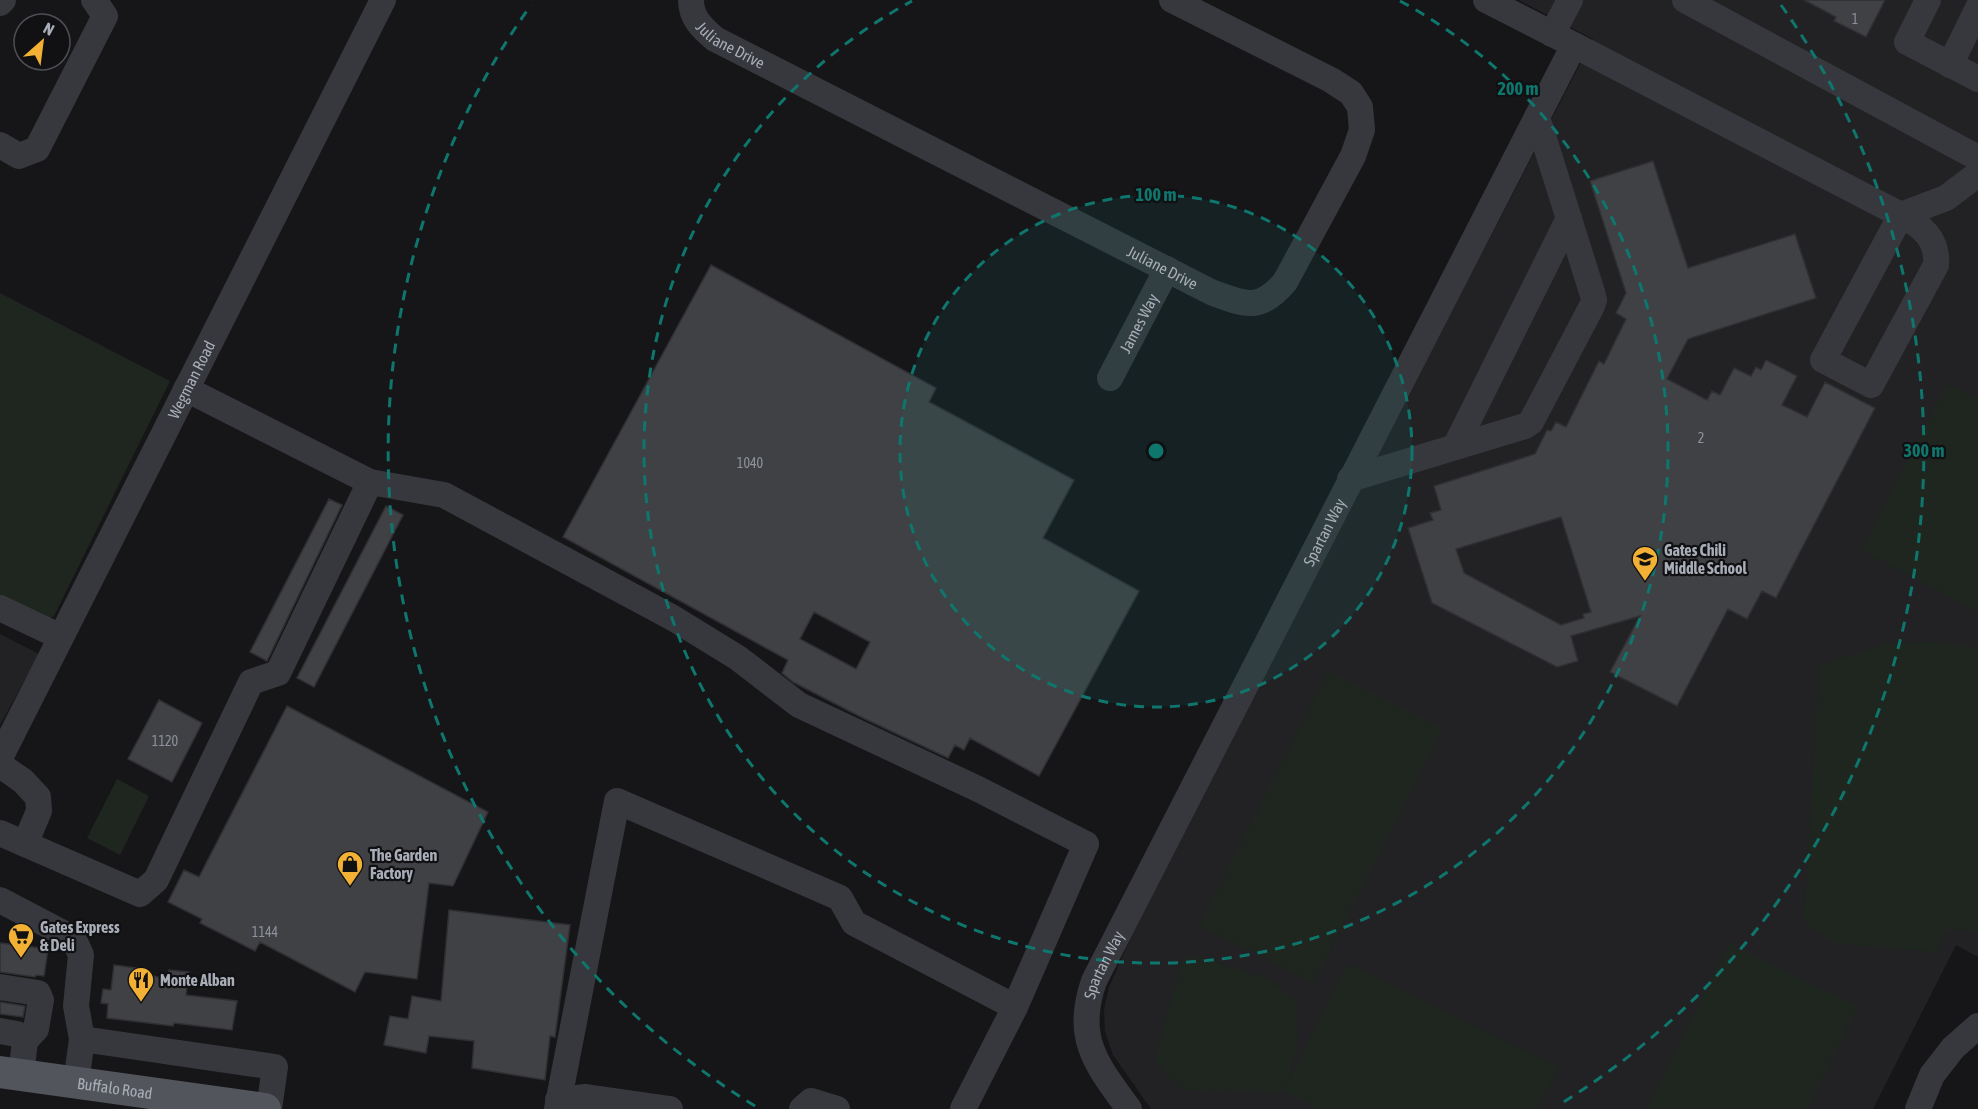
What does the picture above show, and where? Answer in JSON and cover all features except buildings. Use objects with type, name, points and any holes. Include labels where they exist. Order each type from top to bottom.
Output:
[{"type":"main road","name":"Buffalo Road","points":[[10,1074],[267,1109]]},
{"type":"street","points":[[0,145],[19,156],[37,149],[105,16],[94,0]]},
{"type":"street","name":"Wegman Road","points":[[3,744],[61,638],[383,0]]},
{"type":"street","name":"Juliane Drive","points":[[691,0],[691,9],[699,25],[715,39],[1211,292],[1244,304],[1259,303],[1274,295],[1285,282],[1353,156],[1362,130],[1360,107],[1351,93],[1331,80],[1172,0]]},
{"type":"street","name":"Spartan Way","points":[[1129,1109],[1105,1076],[1085,1031],[1086,1007],[1094,981],[1537,117],[1563,39],[1570,0]]},
{"type":"street","points":[[1685,0],[1978,158]]},
{"type":"street","points":[[1928,0],[1907,42],[1978,79]]},
{"type":"street","points":[[1493,2],[1901,215],[1924,228],[1935,245],[1936,264],[1870,385],[1823,360],[1901,215],[1946,198],[1978,174]]},
{"type":"street","points":[[1950,65],[1978,9]]},
{"type":"street","points":[[1350,480],[1525,426],[1531,422],[1592,306],[1594,300],[1592,292],[1537,117]]},
{"type":"street","points":[[1455,447],[1569,218]]},
{"type":"street","name":"James Way","points":[[1110,378],[1167,269]]},
{"type":"street","points":[[186,389],[370,482],[444,495],[673,618],[738,658],[799,705],[978,789],[1086,844],[1015,1007],[963,1109]]},
{"type":"street","points":[[0,833],[140,894],[156,880],[251,682],[278,673],[370,482]]},
{"type":"street","points":[[0,608],[61,638]]},
{"type":"street","points":[[0,765],[23,781],[38,797],[39,811],[25,844]]},
{"type":"street","points":[[670,1109],[586,1097],[557,1105],[617,801],[840,898],[854,922],[1015,1007]]},
{"type":"street","points":[[0,900],[61,932],[76,944],[81,955],[76,1006],[82,1039],[76,1083]]},
{"type":"street","points":[[0,987],[38,993],[41,1000],[36,1029],[25,1041],[10,1074]]},
{"type":"street","points":[[1918,1109],[1932,1075],[1953,1048],[1978,1026]]},
{"type":"street","points":[[0,1031],[17,1034],[25,1041]]},
{"type":"street","points":[[82,1039],[274,1068],[267,1109]]},
{"type":"street","points":[[802,1109],[811,1101],[837,1109]]},
{"type":"shaded area","name":"Gates Chili Middle School","points":[[1519,0],[1978,0],[1978,957],[1956,945],[1873,1109],[1151,1109],[1113,1055],[1105,1032],[1104,1010],[1109,987],[1150,894],[1593,39]]},
{"type":"shaded area","points":[[0,293],[170,381],[54,616],[39,622],[0,602]]},
{"type":"shaded area","points":[[1947,384],[1978,400],[1978,611],[1861,550]]},
{"type":"shaded area","points":[[0,634],[39,654],[0,725]]},
{"type":"shaded area","points":[[1927,642],[1978,647],[1978,931],[1947,930],[1937,952],[1832,943],[1804,922],[1819,666],[1886,643]]},
{"type":"shaded area","points":[[1328,671],[1442,728],[1314,982],[1200,925]]},
{"type":"shaded area","points":[[117,779],[149,796],[120,855],[87,838]]},
{"type":"shaded area","points":[[1729,943],[1858,1006],[1807,1109],[1647,1109]]},
{"type":"shaded area","points":[[1183,956],[1203,958],[1264,977],[1297,1001],[1298,1042],[1286,1088],[1347,964],[1559,1067],[1538,1109],[1319,1109],[1284,1092],[1182,1090],[1155,1060]]},
{"type":"place","name":"Gates Chili Middle School","points":[[1645,582]]},
{"type":"place","name":"The Garden Factory","points":[[350,887]]},
{"type":"place","name":"Gates Express & Deli","points":[[21,959]]},
{"type":"place","name":"Monte Alban","points":[[141,1003]]}]
